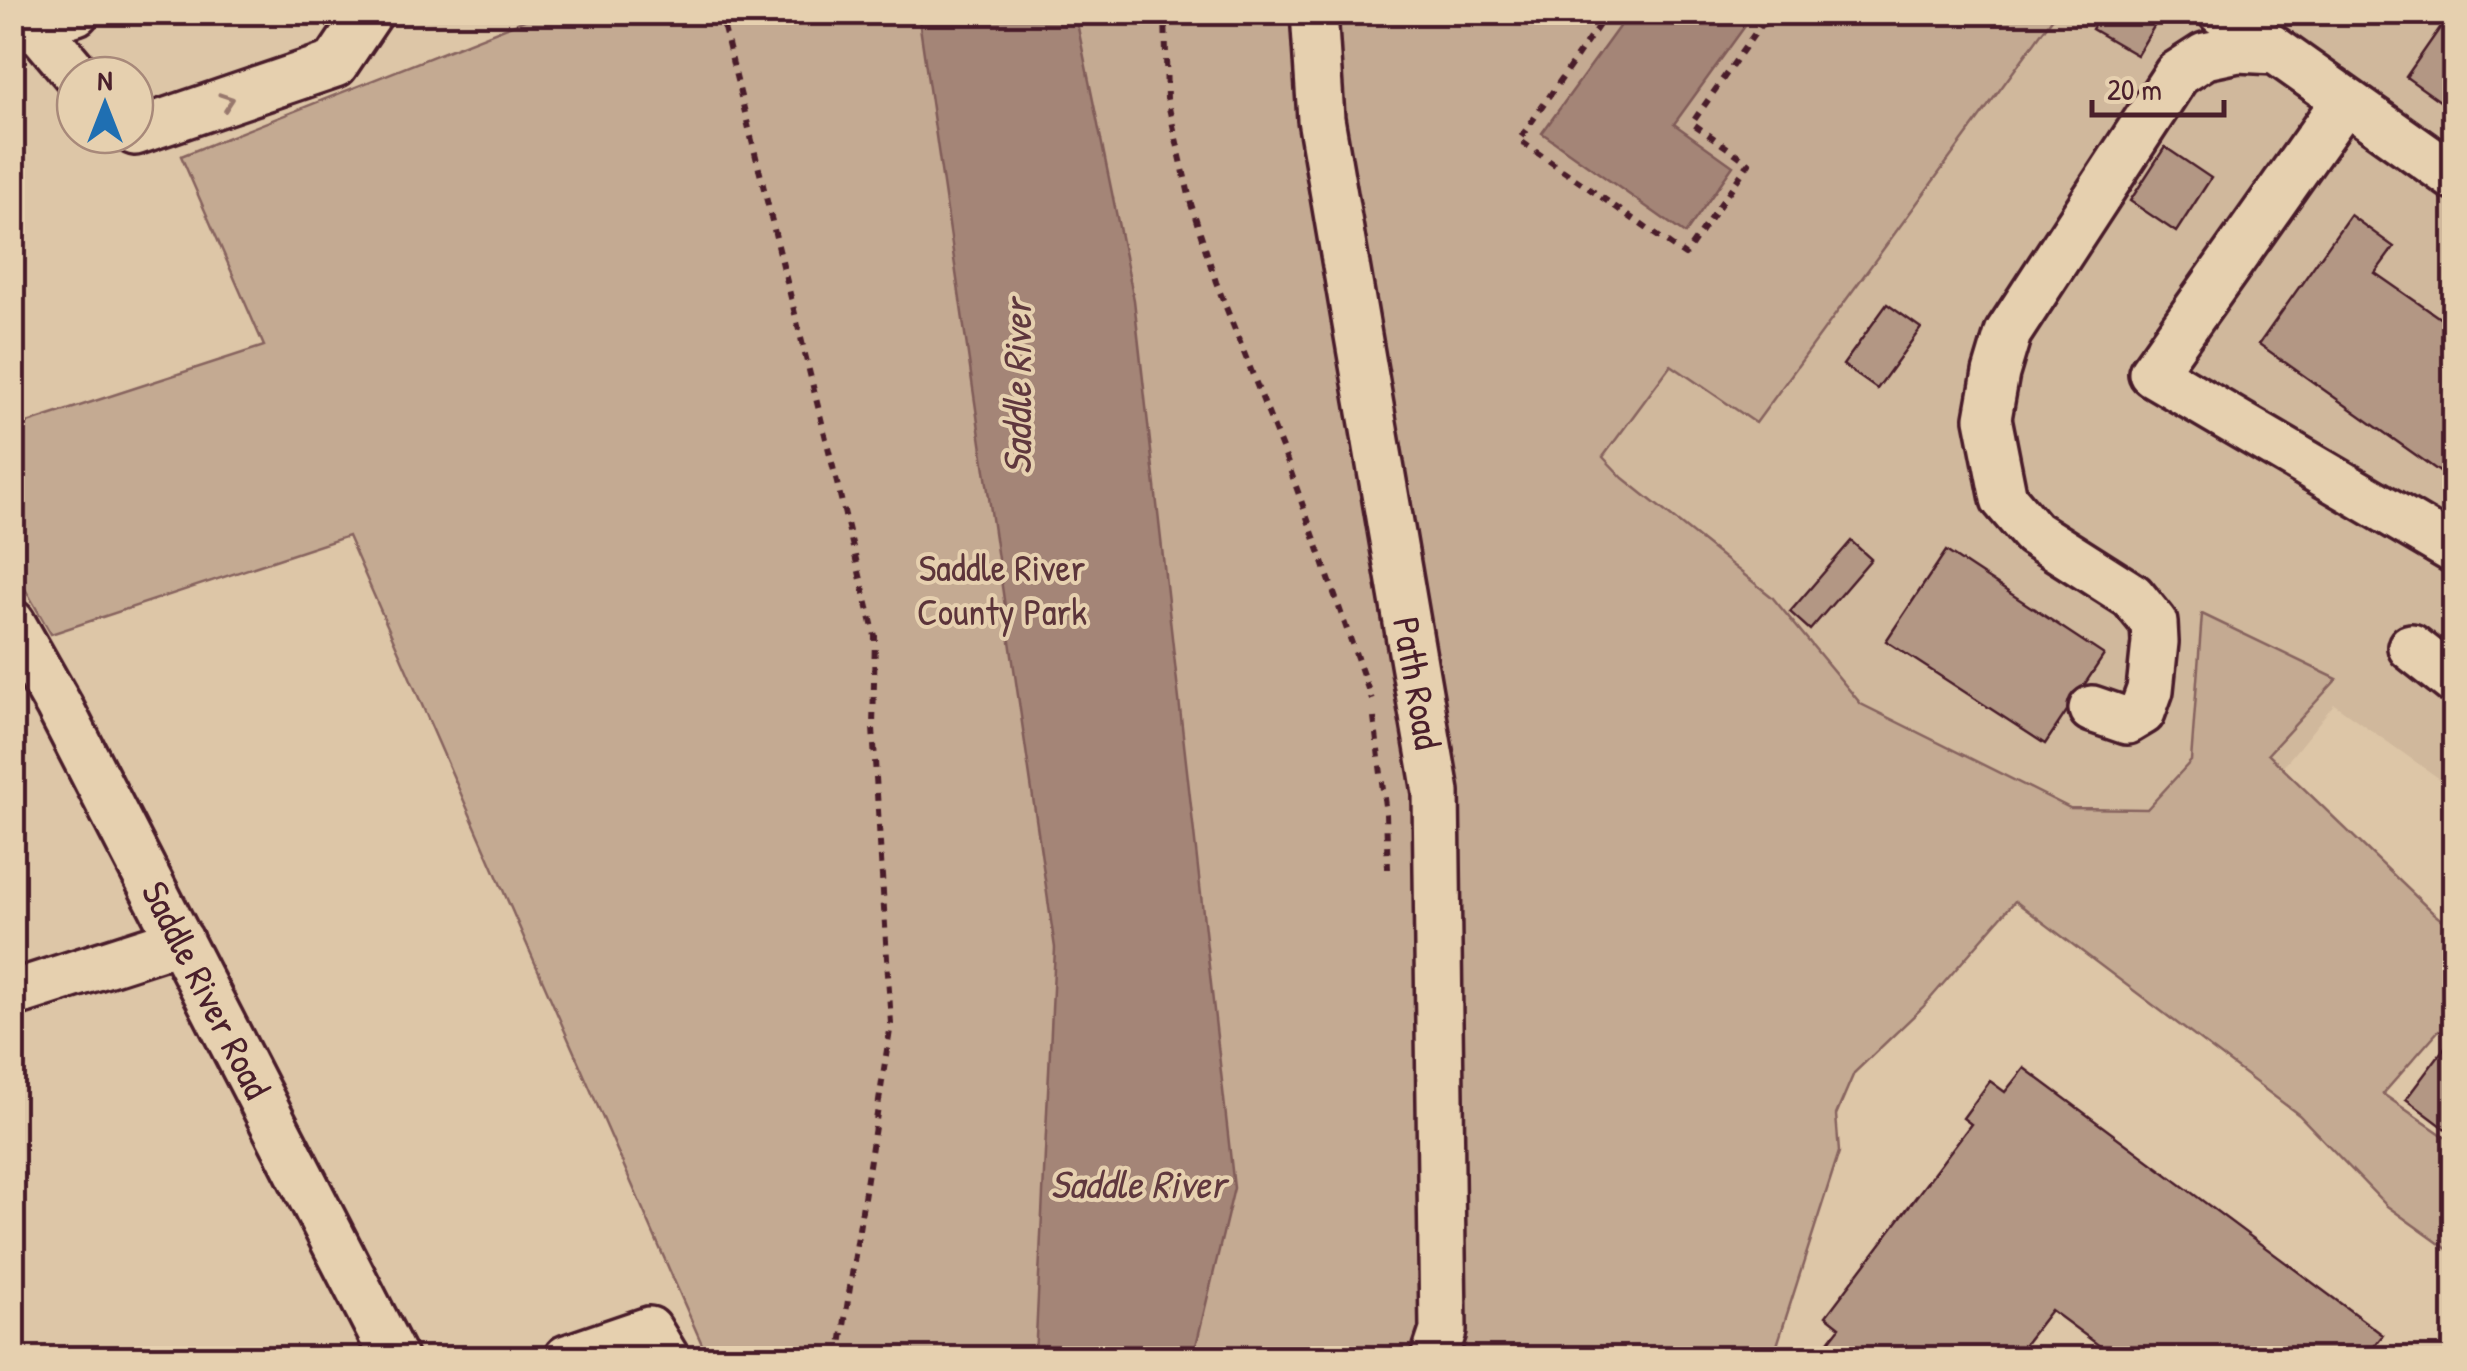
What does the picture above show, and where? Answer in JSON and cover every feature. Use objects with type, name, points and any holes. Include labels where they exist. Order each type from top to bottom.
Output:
[{"type":"street","points":[[155,125],[335,64],[370,12]]},
{"type":"street","name":"Path Road","points":[[1314,12],[1321,119],[1436,792],[1443,1331],[1434,1358]]},
{"type":"street","points":[[2221,12],[2454,177]]},
{"type":"street","points":[[41,23],[63,55]]},
{"type":"street","points":[[2092,710],[2128,721],[2142,712],[2150,690],[2154,623],[2132,596],[2033,533],[2004,499],[1988,418],[1996,374],[2008,333],[2177,74],[2206,56],[2238,49],[2275,50]]},
{"type":"street","points":[[2345,100],[2152,374],[2454,550]]},
{"type":"street","name":"Saddle River Road","points":[[12,624],[59,706],[394,1358]]},
{"type":"street","points":[[2411,648],[2454,681]]},
{"type":"street","points":[[12,994],[180,940]]},
{"type":"street","points":[[567,1358],[649,1330],[666,1358]]},
{"type":"path","points":[[720,12],[875,636],[873,728],[891,1024],[839,1358]]},
{"type":"path","points":[[1166,12],[1168,98],[1191,204],[1216,282],[1288,461],[1372,701],[1386,814],[1388,870]]},
{"type":"path","points":[[1608,12],[1519,140],[1685,254],[1749,163],[1692,124],[1767,16],[1762,12]]},
{"type":"path","points":[[1760,25],[1793,12]]},
{"type":"path","points":[[1842,12],[1852,16],[1865,12]]},
{"type":"shaded area","points":[[2056,13],[2454,13],[2454,789],[2334,704],[2118,970],[1867,749],[1603,456],[1671,365],[1756,422]]},
{"type":"green space","name":"Saddle River County Park","points":[[535,13],[2056,13],[1756,423],[1671,365],[1603,457],[1623,478],[1772,597],[1861,704],[2070,808],[2147,809],[2191,761],[2202,614],[2337,679],[2268,754],[2454,930],[2454,1036],[2439,1030],[2383,1094],[2454,1143],[2454,1254],[2387,1206],[2299,1115],[2015,901],[1923,1007],[1854,1073],[1836,1115],[1839,1152],[1773,1358],[708,1358],[348,536],[51,634],[13,568],[12,428],[264,346],[181,156]]},
{"type":"water","name":"Saddle River","points":[[918,13],[1075,13],[1134,300],[1234,1188],[1193,1358],[1035,1358],[1055,948]]},
{"type":"water","points":[[1629,13],[1725,13],[1745,26],[1674,124],[1733,166],[1685,234],[1542,133]]},
{"type":"building","points":[[2102,12],[2162,13],[2137,55],[2092,29]]},
{"type":"building","points":[[2454,12],[2454,111],[2406,77]]},
{"type":"building","points":[[2165,147],[2211,178],[2176,232],[2130,201]]},
{"type":"building","points":[[2350,215],[2394,247],[2375,273],[2454,328],[2454,482],[2259,344]]},
{"type":"building","points":[[1887,304],[1921,328],[1877,389],[1843,365]]},
{"type":"building","points":[[1851,541],[1871,559],[1810,630],[1790,612]]},
{"type":"building","points":[[1946,551],[2104,655],[2045,744],[1886,641]]},
{"type":"building","points":[[2445,1047],[2454,1054],[2454,1135],[2406,1099]]},
{"type":"building","points":[[2024,1068],[2383,1335],[2372,1349],[2384,1358],[2116,1358],[2051,1310],[2014,1358],[1816,1358],[1840,1327],[1826,1316],[1971,1124],[1963,1118],[1990,1081],[2005,1092]]}]
